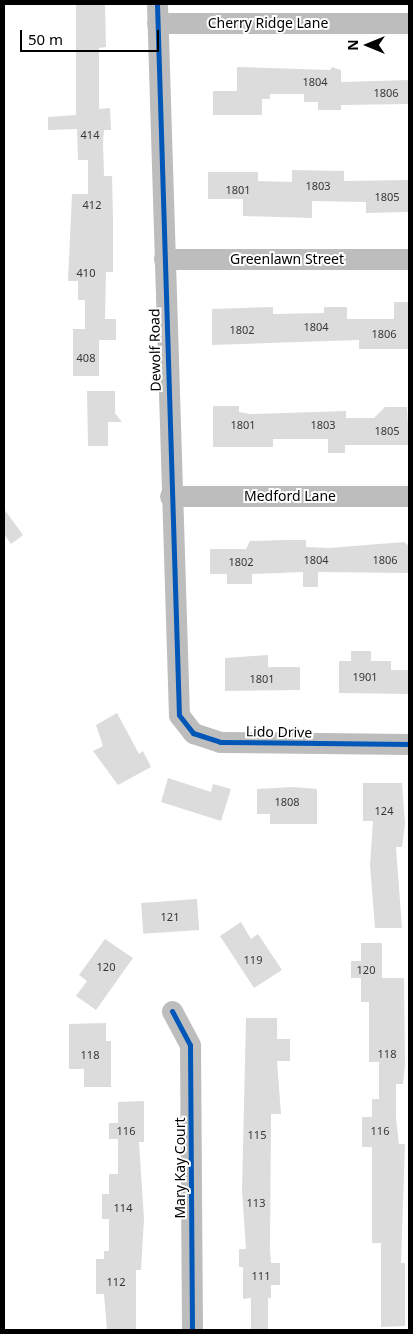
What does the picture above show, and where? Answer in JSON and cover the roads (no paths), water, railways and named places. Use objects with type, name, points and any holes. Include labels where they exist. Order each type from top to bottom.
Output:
[{"type":"street","name":"Cherry Ridge Lane","points":[[157,13],[409,23]]},
{"type":"street","name":"Dewolf Road","points":[[157,13],[176,695]]},
{"type":"street","name":"Greenlawn Street","points":[[164,259],[409,259]]},
{"type":"street","name":"Medford Lane","points":[[170,496],[409,496]]},
{"type":"street","name":"Lido Drive","points":[[176,695],[183,723],[209,741],[409,744]]},
{"type":"street","name":"Mary Kay Court","points":[[172,1011],[190,1045],[192,1330]]}]
